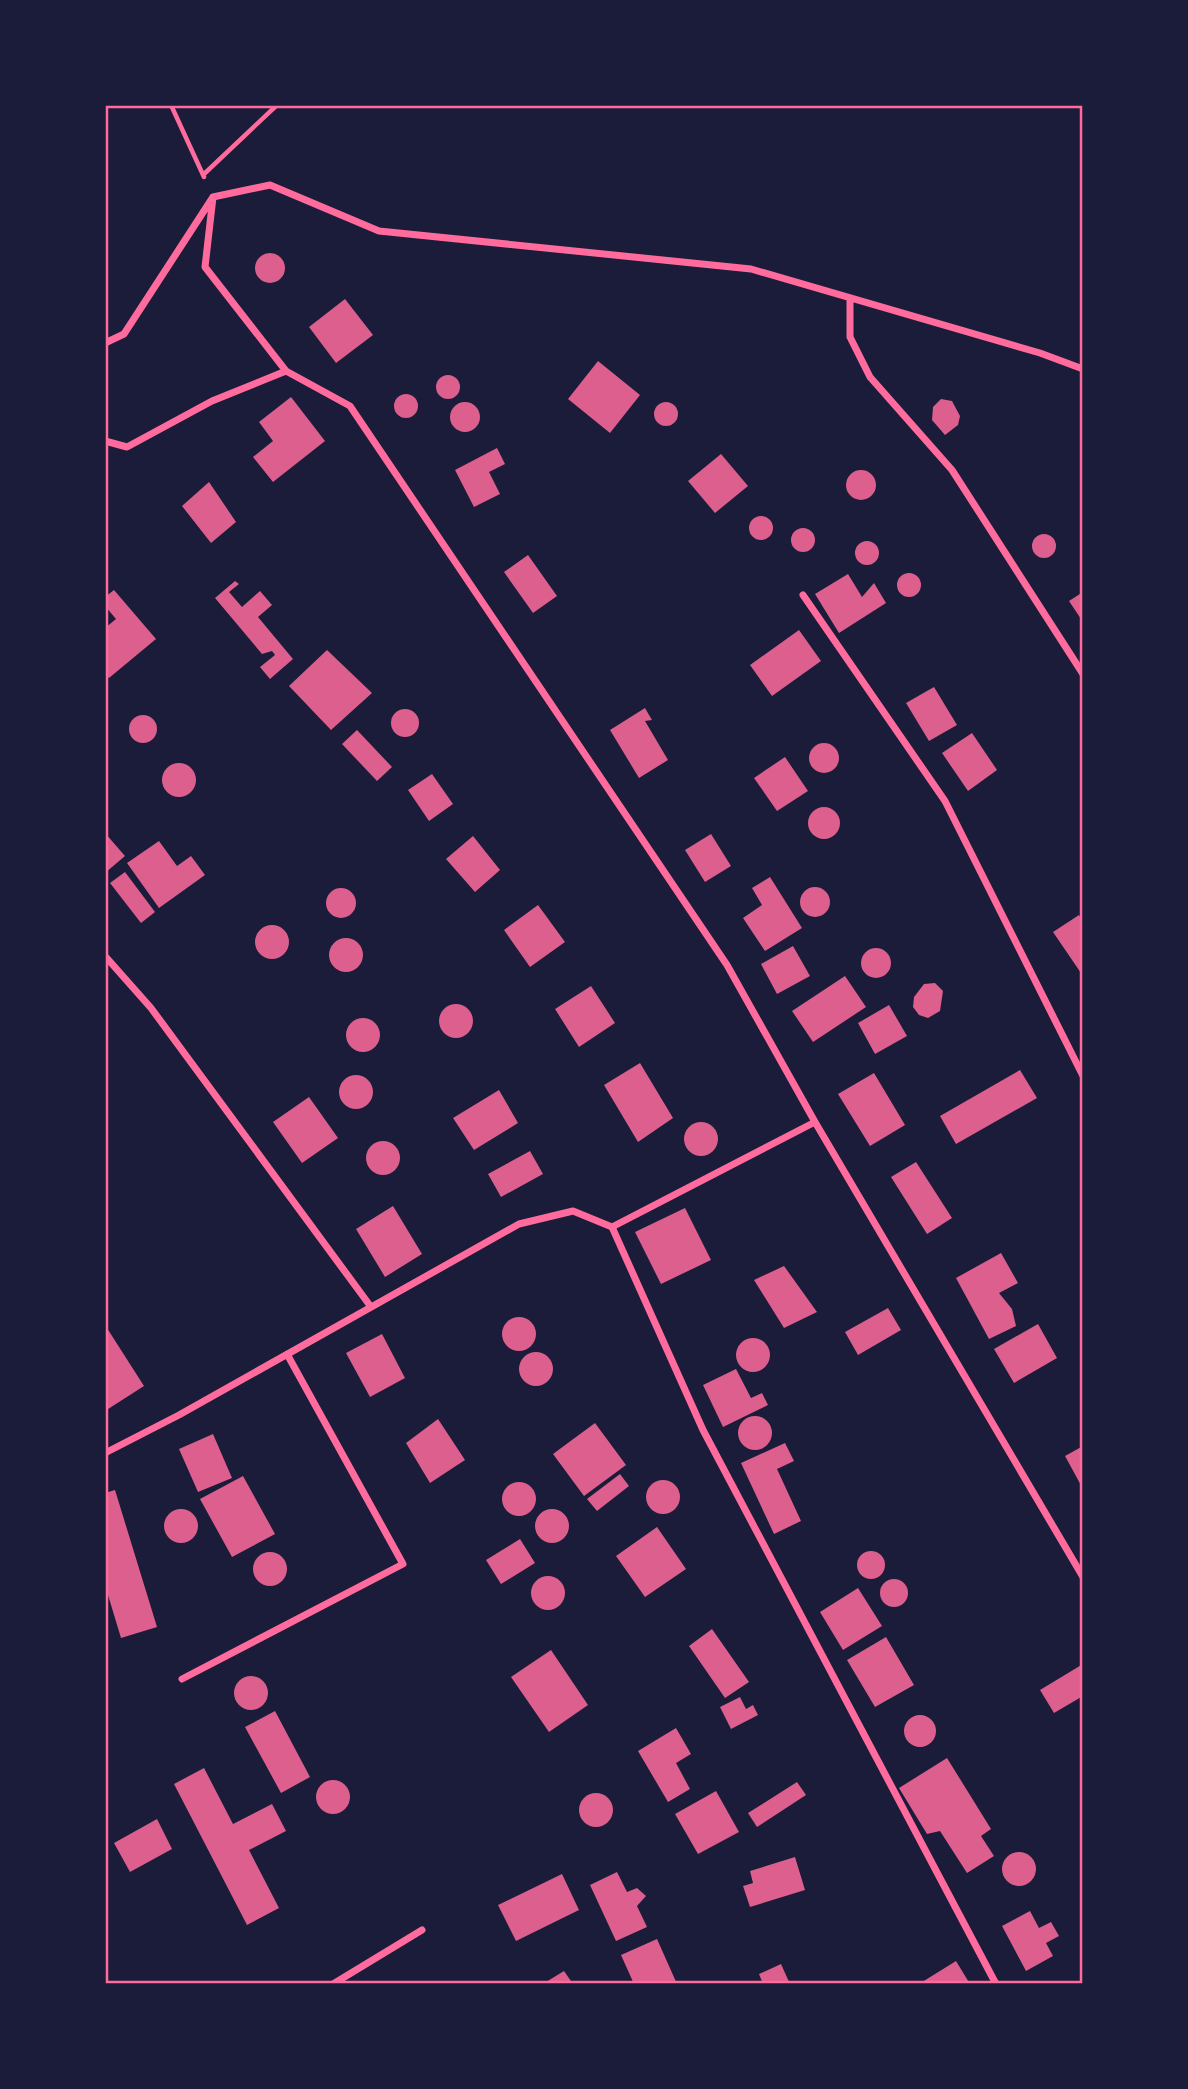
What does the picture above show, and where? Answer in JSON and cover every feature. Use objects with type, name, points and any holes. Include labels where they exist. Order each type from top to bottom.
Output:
[{"type":"street","points":[[105,343],[124,334],[213,197],[270,185],[379,232],[751,270],[1040,353],[1083,369]]},
{"type":"street","points":[[213,197],[205,267],[286,371],[350,406],[727,965],[815,1122],[1083,1577]]},
{"type":"street","points":[[850,298],[850,337],[870,376],[952,470],[1083,674]]},
{"type":"street","points":[[105,441],[127,447],[212,401],[286,371]]},
{"type":"street","points":[[803,595],[945,802],[1083,1076]]},
{"type":"street","points":[[105,956],[151,1008],[371,1307]]},
{"type":"street","points":[[612,1227],[815,1122]]},
{"type":"street","points":[[105,1452],[519,1224],[573,1211],[612,1227],[703,1430],[996,1984]]},
{"type":"street","points":[[182,1679],[403,1564],[286,1354]]},
{"type":"street","points":[[333,1984],[422,1930]]},
{"type":"path","points":[[171,105],[203,175],[277,105]]},
{"type":"building","points":[[270,253],[276,254],[284,262],[284,274],[276,282],[270,283],[264,282],[256,274],[255,268],[256,262],[264,254]]},
{"type":"building","points":[[345,299],[373,335],[336,363],[309,327]]},
{"type":"building","points":[[598,361],[640,395],[610,433],[568,399]]},
{"type":"building","points":[[448,375],[459,382],[460,387],[453,398],[448,399],[437,392],[436,387],[443,376]]},
{"type":"building","points":[[406,394],[417,401],[418,406],[411,417],[406,418],[395,411],[394,406],[401,395]]},
{"type":"building","points":[[291,397],[325,441],[273,482],[253,457],[273,441],[259,422]]},
{"type":"building","points":[[941,399],[952,401],[960,416],[958,425],[945,435],[932,420],[933,407]]},
{"type":"building","points":[[465,402],[471,403],[479,411],[479,423],[471,431],[465,432],[459,431],[451,423],[450,417],[451,411],[459,403]]},
{"type":"building","points":[[666,402],[677,409],[678,414],[671,425],[666,426],[655,419],[654,414],[661,403]]},
{"type":"building","points":[[497,448],[505,464],[489,472],[500,494],[474,507],[455,470]]},
{"type":"building","points":[[721,454],[748,486],[715,513],[688,481]]},
{"type":"building","points":[[861,470],[867,471],[875,479],[875,491],[867,499],[861,500],[855,499],[847,491],[846,485],[847,479],[855,471]]},
{"type":"building","points":[[209,482],[236,522],[211,543],[182,506]]},
{"type":"building","points":[[761,516],[772,523],[773,528],[766,539],[761,540],[750,533],[749,528],[756,517]]},
{"type":"building","points":[[803,528],[814,535],[815,540],[808,551],[803,552],[792,545],[791,540],[798,529]]},
{"type":"building","points":[[1044,534],[1055,541],[1056,546],[1049,557],[1044,558],[1033,551],[1032,546],[1039,535]]},
{"type":"building","points":[[867,541],[878,548],[879,553],[872,564],[867,565],[856,558],[855,553],[862,542]]},
{"type":"building","points":[[528,555],[557,596],[533,613],[504,572]]},
{"type":"building","points":[[909,573],[920,580],[921,585],[914,596],[909,597],[898,590],[897,585],[904,574]]},
{"type":"building","points":[[848,574],[862,597],[874,583],[886,603],[839,633],[815,594]]},
{"type":"building","points":[[235,581],[239,584],[229,592],[242,607],[260,591],[272,605],[258,617],[293,659],[270,679],[260,667],[275,655],[272,651],[262,654],[215,598]]},
{"type":"building","points":[[114,590],[156,639],[109,678],[105,674],[105,628],[116,619],[105,606],[105,597]]},
{"type":"building","points":[[1083,592],[1083,622],[1069,601]]},
{"type":"building","points":[[799,630],[821,661],[772,696],[750,665]]},
{"type":"building","points":[[327,650],[372,693],[331,730],[289,686]]},
{"type":"building","points":[[934,687],[957,725],[929,741],[906,703]]},
{"type":"building","points":[[645,708],[652,720],[645,721],[668,760],[639,778],[610,730]]},
{"type":"building","points":[[405,709],[415,713],[419,723],[415,733],[405,737],[395,733],[391,723],[395,713]]},
{"type":"building","points":[[143,715],[153,719],[157,729],[153,739],[143,743],[133,739],[129,729],[133,719]]},
{"type":"building","points":[[357,730],[392,767],[377,781],[342,744]]},
{"type":"building","points":[[972,733],[997,770],[968,791],[942,753]]},
{"type":"building","points":[[824,743],[830,744],[838,752],[838,764],[830,772],[824,773],[818,772],[810,764],[809,758],[810,752],[818,744]]},
{"type":"building","points":[[785,757],[808,791],[777,811],[754,778]]},
{"type":"building","points":[[179,763],[191,768],[196,780],[191,792],[179,797],[167,792],[162,780],[167,768]]},
{"type":"building","points":[[432,774],[453,804],[429,821],[408,790]]},
{"type":"building","points":[[824,807],[835,812],[840,823],[835,834],[824,839],[813,834],[808,823],[813,812]]},
{"type":"building","points":[[105,833],[125,856],[105,873]]},
{"type":"building","points":[[711,834],[731,866],[705,882],[685,850]]},
{"type":"building","points":[[473,836],[500,870],[475,892],[446,859]]},
{"type":"building","points":[[159,841],[177,866],[191,856],[205,875],[159,908],[127,863]]},
{"type":"building","points":[[125,872],[155,912],[141,923],[110,883]]},
{"type":"building","points":[[770,877],[802,928],[765,951],[743,918],[762,905],[752,888]]},
{"type":"building","points":[[815,887],[826,891],[830,902],[826,913],[815,917],[804,913],[800,902],[804,891]]},
{"type":"building","points":[[341,888],[352,892],[356,903],[352,914],[341,918],[330,914],[326,903],[330,892]]},
{"type":"building","points":[[538,905],[565,942],[530,967],[504,930]]},
{"type":"building","points":[[1079,915],[1083,922],[1083,976],[1053,932]]},
{"type":"building","points":[[272,925],[284,930],[289,942],[284,954],[272,959],[260,954],[255,942],[260,930]]},
{"type":"building","points":[[346,938],[358,943],[363,955],[358,967],[346,972],[334,967],[329,955],[334,943]]},
{"type":"building","points":[[793,946],[810,976],[777,994],[761,964]]},
{"type":"building","points":[[876,948],[882,949],[890,957],[890,969],[882,977],[876,978],[870,977],[862,969],[861,963],[862,957],[870,949]]},
{"type":"building","points":[[845,976],[866,1007],[813,1042],[792,1011]]},
{"type":"building","points":[[935,983],[943,991],[940,1011],[928,1018],[919,1015],[913,1007],[914,997],[924,984]]},
{"type":"building","points":[[591,986],[615,1023],[579,1047],[555,1009]]},
{"type":"building","points":[[456,1004],[468,1009],[473,1021],[468,1033],[456,1038],[444,1033],[439,1021],[444,1009]]},
{"type":"building","points":[[889,1005],[907,1036],[875,1054],[858,1023]]},
{"type":"building","points":[[363,1018],[375,1023],[380,1035],[375,1047],[363,1052],[351,1047],[346,1035],[351,1023]]},
{"type":"building","points":[[640,1063],[673,1118],[638,1142],[604,1085]]},
{"type":"building","points":[[1020,1070],[1037,1098],[956,1144],[940,1116]]},
{"type":"building","points":[[874,1073],[905,1125],[870,1146],[838,1094]]},
{"type":"building","points":[[356,1075],[368,1080],[373,1092],[368,1104],[356,1109],[344,1104],[339,1092],[344,1080]]},
{"type":"building","points":[[499,1090],[518,1123],[474,1150],[453,1118]]},
{"type":"building","points":[[309,1097],[338,1138],[302,1163],[273,1122]]},
{"type":"building","points":[[701,1122],[713,1127],[718,1139],[713,1151],[701,1156],[689,1151],[684,1139],[689,1127]]},
{"type":"building","points":[[383,1141],[395,1146],[400,1158],[395,1170],[383,1175],[371,1170],[366,1158],[371,1146]]},
{"type":"building","points":[[530,1151],[543,1174],[501,1197],[488,1174]]},
{"type":"building","points":[[916,1162],[952,1218],[927,1234],[891,1177]]},
{"type":"building","points":[[393,1206],[422,1254],[385,1277],[356,1229]]},
{"type":"building","points":[[685,1208],[711,1260],[661,1284],[635,1232]]},
{"type":"building","points":[[1001,1253],[1018,1283],[999,1293],[1012,1309],[1016,1326],[989,1339],[956,1278]]},
{"type":"building","points":[[784,1266],[817,1312],[784,1328],[754,1280]]},
{"type":"building","points":[[888,1308],[901,1330],[858,1355],[845,1332]]},
{"type":"building","points":[[519,1317],[531,1322],[536,1334],[531,1346],[519,1351],[507,1346],[502,1334],[507,1322]]},
{"type":"building","points":[[1038,1324],[1057,1358],[1014,1383],[994,1349]]},
{"type":"building","points":[[105,1325],[144,1386],[105,1411]]},
{"type":"building","points":[[382,1334],[405,1378],[370,1397],[346,1353]]},
{"type":"building","points":[[753,1338],[765,1343],[770,1355],[765,1367],[753,1372],[741,1367],[736,1355],[741,1343]]},
{"type":"building","points":[[536,1352],[548,1357],[553,1369],[548,1381],[536,1386],[524,1381],[519,1369],[524,1357]]},
{"type":"building","points":[[736,1369],[751,1398],[762,1393],[768,1405],[723,1427],[703,1385]]},
{"type":"building","points":[[755,1416],[767,1421],[772,1433],[767,1445],[755,1450],[743,1445],[738,1433],[743,1421]]},
{"type":"building","points":[[438,1419],[465,1460],[430,1483],[406,1443]]},
{"type":"building","points":[[595,1423],[626,1465],[584,1496],[553,1454]]},
{"type":"building","points":[[213,1434],[232,1478],[198,1492],[179,1449]]},
{"type":"building","points":[[785,1443],[794,1461],[777,1469],[801,1521],[774,1534],[741,1463]]},
{"type":"building","points":[[1083,1446],[1083,1489],[1065,1456]]},
{"type":"building","points":[[620,1474],[629,1486],[597,1511],[587,1499]]},
{"type":"building","points":[[243,1476],[275,1534],[232,1557],[200,1499]]},
{"type":"building","points":[[663,1480],[675,1485],[680,1497],[675,1509],[663,1514],[651,1509],[646,1497],[651,1485]]},
{"type":"building","points":[[519,1482],[531,1487],[536,1499],[531,1511],[519,1516],[507,1511],[502,1499],[507,1487]]},
{"type":"building","points":[[115,1490],[157,1627],[121,1638],[105,1585],[105,1493]]},
{"type":"building","points":[[181,1509],[193,1514],[198,1526],[193,1538],[181,1543],[169,1538],[164,1526],[169,1514]]},
{"type":"building","points":[[552,1509],[564,1514],[569,1526],[564,1538],[552,1543],[540,1538],[535,1526],[540,1514]]},
{"type":"building","points":[[657,1527],[686,1569],[645,1597],[616,1556]]},
{"type":"building","points":[[520,1539],[535,1563],[501,1584],[486,1560]]},
{"type":"building","points":[[871,1551],[881,1555],[885,1565],[881,1575],[871,1579],[861,1575],[857,1565],[861,1555]]},
{"type":"building","points":[[270,1552],[282,1557],[287,1569],[282,1581],[270,1586],[258,1581],[253,1569],[258,1557]]},
{"type":"building","points":[[548,1576],[560,1581],[565,1593],[560,1605],[548,1610],[536,1605],[531,1593],[536,1581]]},
{"type":"building","points":[[894,1579],[904,1583],[908,1593],[904,1603],[894,1607],[884,1603],[880,1593],[884,1583]]},
{"type":"building","points":[[858,1588],[882,1626],[843,1650],[820,1612]]},
{"type":"building","points":[[712,1629],[749,1682],[725,1698],[689,1646]]},
{"type":"building","points":[[886,1637],[914,1685],[875,1707],[847,1660]]},
{"type":"building","points":[[551,1650],[588,1705],[549,1732],[511,1677]]},
{"type":"building","points":[[1083,1664],[1083,1696],[1054,1713],[1040,1690]]},
{"type":"building","points":[[251,1676],[263,1681],[268,1693],[263,1705],[251,1710],[239,1705],[234,1693],[239,1681]]},
{"type":"building","points":[[740,1697],[746,1709],[753,1705],[758,1715],[731,1729],[720,1707]]},
{"type":"building","points":[[275,1711],[310,1777],[281,1793],[245,1727]]},
{"type":"building","points":[[920,1715],[931,1720],[936,1731],[931,1742],[920,1747],[909,1742],[904,1731],[909,1720]]},
{"type":"building","points":[[676,1728],[691,1754],[676,1763],[690,1789],[668,1802],[638,1751]]},
{"type":"building","points":[[947,1758],[991,1829],[981,1836],[994,1856],[967,1873],[940,1831],[927,1834],[899,1788]]},
{"type":"building","points":[[204,1768],[233,1824],[272,1804],[286,1831],[249,1850],[279,1908],[247,1925],[174,1784]]},
{"type":"building","points":[[333,1780],[345,1785],[350,1797],[345,1809],[333,1814],[321,1809],[316,1797],[321,1785]]},
{"type":"building","points":[[797,1782],[806,1795],[757,1827],[748,1813]]},
{"type":"building","points":[[716,1791],[739,1832],[698,1854],[675,1814]]},
{"type":"building","points":[[596,1793],[608,1798],[613,1810],[608,1822],[596,1827],[584,1822],[579,1810],[584,1798]]},
{"type":"building","points":[[157,1819],[172,1849],[130,1872],[114,1843]]},
{"type":"building","points":[[1019,1852],[1031,1857],[1036,1869],[1031,1881],[1019,1886],[1007,1881],[1002,1869],[1007,1857]]},
{"type":"building","points":[[795,1857],[805,1890],[750,1907],[743,1886],[753,1883],[750,1871]]},
{"type":"building","points":[[617,1872],[627,1892],[637,1888],[646,1896],[637,1906],[647,1927],[616,1941],[590,1885]]},
{"type":"building","points":[[562,1874],[579,1910],[516,1941],[498,1905]]},
{"type":"building","points":[[1030,1911],[1039,1928],[1051,1922],[1059,1936],[1046,1943],[1053,1956],[1026,1971],[1002,1926]]},
{"type":"building","points":[[657,1939],[677,1984],[634,1984],[621,1955]]},
{"type":"building","points":[[956,1961],[970,1984],[919,1984]]},
{"type":"building","points":[[781,1964],[790,1984],[763,1984],[759,1974]]},
{"type":"building","points":[[564,1971],[573,1984],[547,1984],[546,1982]]}]
